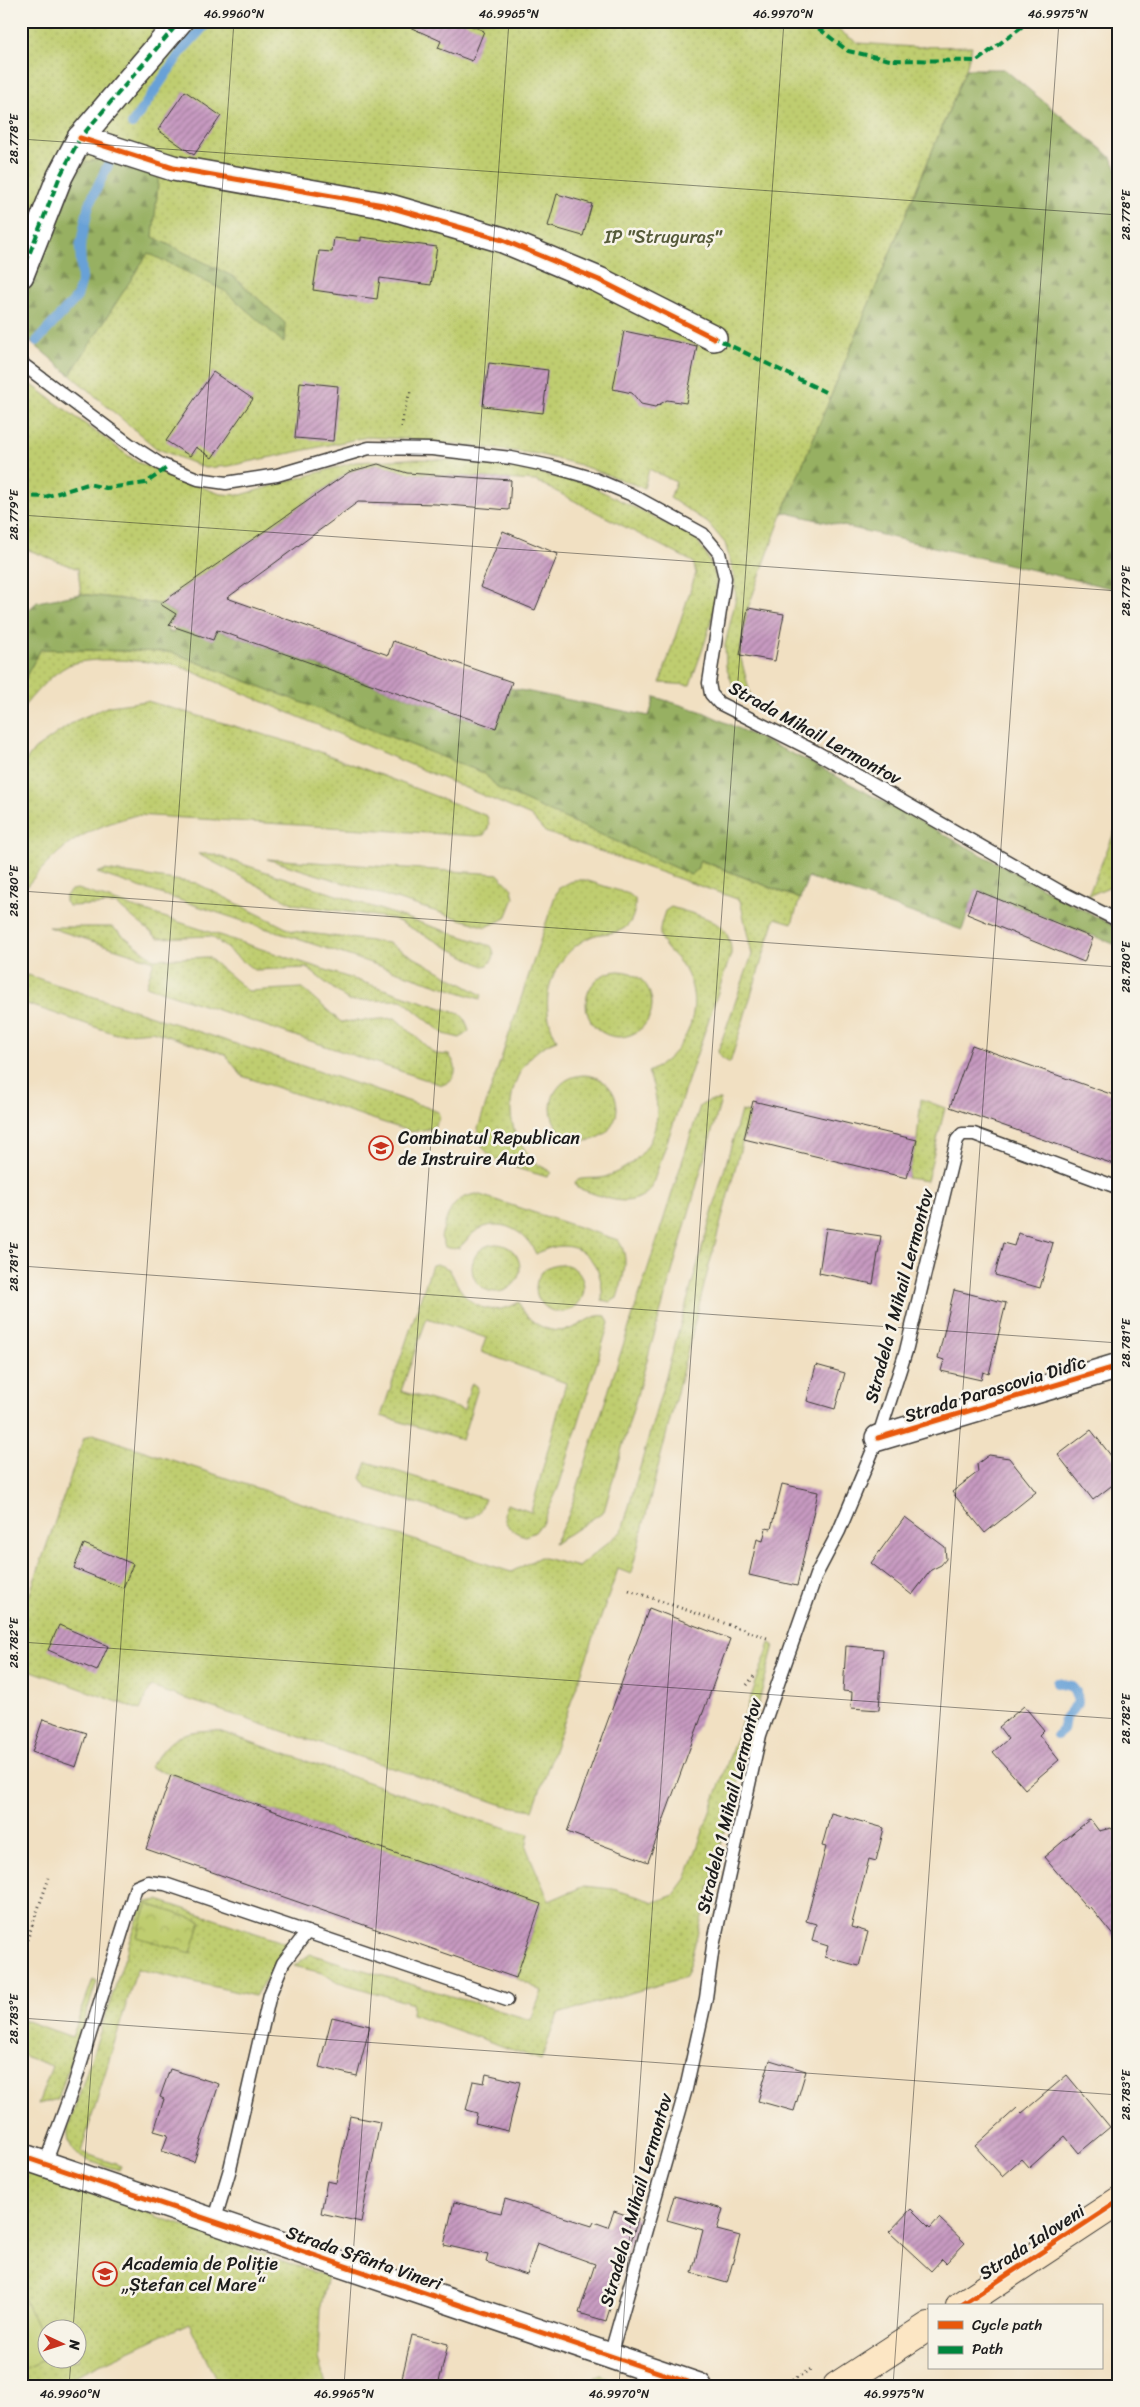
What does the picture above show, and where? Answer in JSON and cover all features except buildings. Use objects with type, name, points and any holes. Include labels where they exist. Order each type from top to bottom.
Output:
[{"type":"street","points":[[21,275],[60,176],[80,138],[180,21]]},
{"type":"street","points":[[80,138],[172,168],[383,205],[503,240],[599,280],[714,338]]},
{"type":"street","name":"Strada Parascovia Didîc","points":[[878,1438],[1119,1366]]},
{"type":"street","name":"Strada Sfânta Vineri","points":[[21,2156],[699,2386]]},
{"type":"street","name":"Strada Ialoveni","points":[[963,2304],[1119,2202]]},
{"type":"street","points":[[837,2386],[928,2327]]},
{"type":"lane","name":"Strada Mihail Lermontov","points":[[21,363],[128,444],[160,464],[198,479],[226,484],[277,475],[369,448],[432,449],[511,458],[558,468],[592,478],[630,494],[703,534],[719,553],[725,578],[708,683],[711,694],[719,702],[816,752],[1059,891],[1119,921]]},
{"type":"lane","name":"Stradela 1 Mihail Lermontov","points":[[610,2356],[686,2089],[706,1998],[713,1946],[760,1735],[816,1575],[839,1531],[878,1438],[906,1351],[957,1140],[962,1134],[974,1134],[1119,1188]]},
{"type":"lane","points":[[45,2164],[75,2082],[136,1886],[148,1882],[165,1884],[507,2000]]},
{"type":"lane","points":[[214,2222],[230,2169],[270,1994],[283,1963],[307,1932]]},
{"type":"path","points":[[401,449],[403,415],[411,388]]},
{"type":"path","points":[[629,1590],[767,1638],[764,1646]]},
{"type":"path","points":[[747,1685],[754,1677],[756,1669]]},
{"type":"path","points":[[22,1954],[49,1878]]},
{"type":"path","points":[[788,2383],[819,2364]]},
{"type":"path","points":[[21,2380],[24,2386]]},
{"type":"green space","name":"IP \"Struguraș\"","points":[[21,21],[824,21],[858,43],[914,47],[972,46],[966,69],[783,512],[748,608],[740,655],[752,701],[736,693],[726,667],[725,645],[736,598],[734,575],[725,543],[708,523],[670,498],[676,482],[649,469],[644,488],[577,464],[537,454],[406,439],[367,437],[229,466],[205,468],[156,448],[21,333]]},
{"type":"green space","points":[[966,69],[1004,69],[1110,156],[1119,172],[1119,590],[783,512]]},
{"type":"green space","points":[[100,159],[159,173],[153,237],[234,277],[285,323],[284,343],[225,291],[148,253],[70,375],[21,333],[21,310],[76,176],[86,162]]},
{"type":"green space","points":[[21,377],[137,462],[220,494],[241,495],[355,462],[408,459],[456,460],[519,469],[585,483],[696,538],[708,558],[716,580],[715,605],[708,633],[690,685],[660,683],[696,573],[693,562],[536,481],[407,473],[378,464],[349,472],[160,604],[81,594],[78,569],[21,547]]},
{"type":"green space","points":[[81,594],[160,604],[176,614],[166,628],[172,633],[181,621],[213,640],[217,630],[496,728],[510,688],[649,716],[655,697],[703,712],[808,761],[1119,929],[1119,946],[976,890],[962,930],[808,877],[800,899],[700,860],[697,870],[691,875],[499,789],[484,773],[171,652],[41,649],[21,685],[21,617],[37,602]]},
{"type":"green space","points":[[41,649],[171,652],[484,773],[500,789],[691,874],[697,870],[699,860],[800,899],[792,923],[775,918],[730,1063],[720,1057],[718,1051],[752,955],[740,900],[545,832],[531,816],[177,665],[107,660],[79,662],[69,665],[49,679],[21,710],[21,685]]},
{"type":"green space","points":[[147,701],[310,748],[487,816],[488,828],[484,835],[476,836],[136,815],[99,827],[71,843],[34,877],[21,893],[21,767],[35,749],[75,721],[109,706]]},
{"type":"green space","points":[[1119,821],[1119,870],[1111,886],[1088,896]]},
{"type":"green space","points":[[198,854],[212,854],[491,946],[494,954],[493,958],[488,965],[483,966],[394,919],[294,904]]},
{"type":"green space","points":[[267,859],[498,874],[512,889],[514,898],[506,918],[486,927]]},
{"type":"green space","points":[[105,870],[196,883],[292,931],[388,943],[482,995],[480,999],[97,873]]},
{"type":"green space","points":[[574,880],[585,880],[629,894],[635,899],[635,907],[633,916],[626,927],[619,931],[590,937],[565,956],[551,982],[548,996],[551,1026],[557,1040],[543,1047],[531,1057],[515,1084],[511,1099],[511,1115],[514,1130],[529,1155],[551,1173],[547,1177],[502,1163],[492,1157],[485,1150],[480,1140],[478,1128],[555,896],[559,888]]},
{"type":"green space","points":[[78,889],[460,1014],[465,1019],[469,1031],[460,1038],[444,1034],[402,1000],[349,1001],[307,968],[254,970],[211,936],[158,938],[116,904],[69,906],[65,902],[65,897],[71,890]]},
{"type":"green space","points":[[671,907],[702,917],[720,926],[730,942],[731,954],[651,1189],[643,1196],[634,1200],[615,1200],[577,1188],[575,1182],[581,1179],[605,1177],[622,1169],[635,1160],[645,1148],[652,1135],[656,1121],[657,1105],[648,1072],[662,1064],[683,1041],[693,1013],[694,998],[691,983],[684,968],[662,941],[660,934],[665,911]]},
{"type":"green space","points":[[48,927],[112,927],[154,959],[208,957],[248,991],[302,988],[341,1022],[395,1018],[435,1054],[449,1055],[454,1064],[455,1073],[451,1080],[442,1085],[146,986],[154,961]]},
{"type":"green space","points":[[612,971],[626,971],[638,976],[647,985],[652,997],[650,1017],[643,1028],[626,1037],[612,1037],[600,1032],[591,1023],[586,1011],[586,997],[591,985],[600,976]]},
{"type":"green space","points":[[28,975],[429,1108],[438,1112],[440,1118],[433,1128],[412,1132],[242,1076],[225,1054],[152,1031],[116,1034],[21,1002],[21,976]]},
{"type":"green space","points":[[577,1075],[591,1075],[603,1080],[612,1089],[617,1101],[615,1121],[608,1132],[591,1141],[577,1141],[565,1136],[556,1127],[551,1115],[551,1101],[556,1089],[565,1080]]},
{"type":"green space","points":[[921,1099],[945,1108],[927,1181],[907,1178],[917,1140]]},
{"type":"green space","points":[[721,1100],[604,1511],[554,1544],[569,1514],[700,1106],[709,1101]]},
{"type":"green space","points":[[741,1111],[750,1113],[631,1574],[618,1569],[533,1810],[503,1805],[151,1687],[140,1710],[21,1667],[21,1619],[84,1438],[93,1434],[511,1572],[540,1557],[578,1567],[622,1531]]},
{"type":"green space","points":[[477,1194],[618,1240],[624,1254],[625,1268],[617,1298],[610,1302],[602,1300],[602,1285],[598,1272],[584,1253],[574,1248],[563,1246],[550,1248],[536,1254],[526,1239],[511,1228],[494,1225],[485,1227],[471,1234],[458,1248],[445,1247],[441,1237],[448,1215],[461,1199]]},
{"type":"green space","points":[[491,1244],[501,1244],[513,1251],[520,1263],[520,1273],[513,1285],[501,1292],[491,1292],[483,1288],[476,1281],[472,1273],[472,1263],[476,1255],[483,1248]]},
{"type":"green space","points":[[437,1264],[449,1269],[463,1293],[475,1304],[489,1309],[497,1309],[512,1306],[519,1302],[532,1321],[546,1329],[562,1331],[570,1329],[596,1316],[606,1316],[609,1323],[559,1486],[543,1522],[535,1532],[526,1536],[515,1532],[507,1525],[504,1515],[505,1510],[507,1504],[531,1512],[566,1383],[481,1352],[486,1338],[427,1318],[401,1391],[464,1410],[470,1387],[472,1384],[476,1385],[478,1388],[462,1440],[381,1416],[432,1265]]},
{"type":"green space","points":[[555,1264],[565,1264],[577,1271],[584,1283],[584,1293],[577,1305],[565,1312],[555,1312],[547,1308],[540,1301],[536,1293],[536,1283],[540,1275],[547,1268]]},
{"type":"green space","points":[[367,1462],[485,1499],[478,1513],[472,1517],[464,1518],[368,1488],[361,1478]]},
{"type":"green space","points":[[770,1643],[774,1645],[686,1977],[558,2014],[541,2060],[412,2014],[413,2004],[335,1981],[323,1973],[294,1966],[310,1954],[531,2020],[542,1991],[516,1978],[541,1904],[149,1767],[170,1742],[184,1734],[216,1730],[478,1820],[529,1834],[526,1847],[549,1901],[584,1886],[613,1889],[655,1902],[674,1895],[686,1879]]},
{"type":"green space","points":[[158,1900],[288,1944],[255,1996],[137,1969],[81,2152],[121,2166],[119,2170],[91,2162],[77,2154],[69,2139],[68,2128],[143,1903]]},
{"type":"green space","points":[[147,1904],[201,1921],[191,1953],[137,1937]]},
{"type":"green space","points":[[93,1979],[97,1981],[58,2099],[38,2104],[52,2066],[21,2055],[21,2019],[72,2037]]},
{"type":"green space","name":"Academia de Poliție „Ștefan cel Mare“","points":[[21,2168],[328,2277],[320,2309],[318,2359],[327,2386],[219,2386],[189,2323],[88,2370],[88,2320],[38,2320],[38,2370],[88,2370],[53,2386],[21,2386]]},
{"type":"green space","points":[[21,2292],[38,2329],[38,2362],[21,2370]]},
{"type":"green space","points":[[601,2376],[633,2386],[593,2386],[589,2381]]},
{"type":"waterway","points":[[132,124],[183,49],[209,21]]},
{"type":"waterway","points":[[37,341],[77,297],[82,279],[80,248],[89,204],[108,165]]},
{"type":"waterway","points":[[1057,1683],[1071,1686],[1076,1692],[1078,1703],[1065,1718],[1063,1730],[1057,1735]]},
{"type":"marked path","points":[[21,275],[60,176],[80,138],[180,21]]},
{"type":"marked path","points":[[809,21],[848,51],[890,60],[977,61],[1029,21]]},
{"type":"marked path","points":[[711,336],[825,392]]},
{"type":"marked path","points":[[21,496],[45,497],[88,484],[106,488],[146,483],[168,467]]},
{"type":"cycle path","points":[[80,138],[173,168],[383,205],[503,240],[599,280],[714,338]]},
{"type":"cycle path","points":[[878,1438],[1119,1366]]},
{"type":"cycle path","points":[[21,2156],[699,2386]]},
{"type":"cycle path","points":[[963,2304],[1119,2201]]},
{"type":"place","name":"Combinatul Republican de Instruire Auto","points":[[381,1148]]},
{"type":"place","name":"Academia de Poliție „Ștefan cel Mare“","points":[[105,2274]]}]
